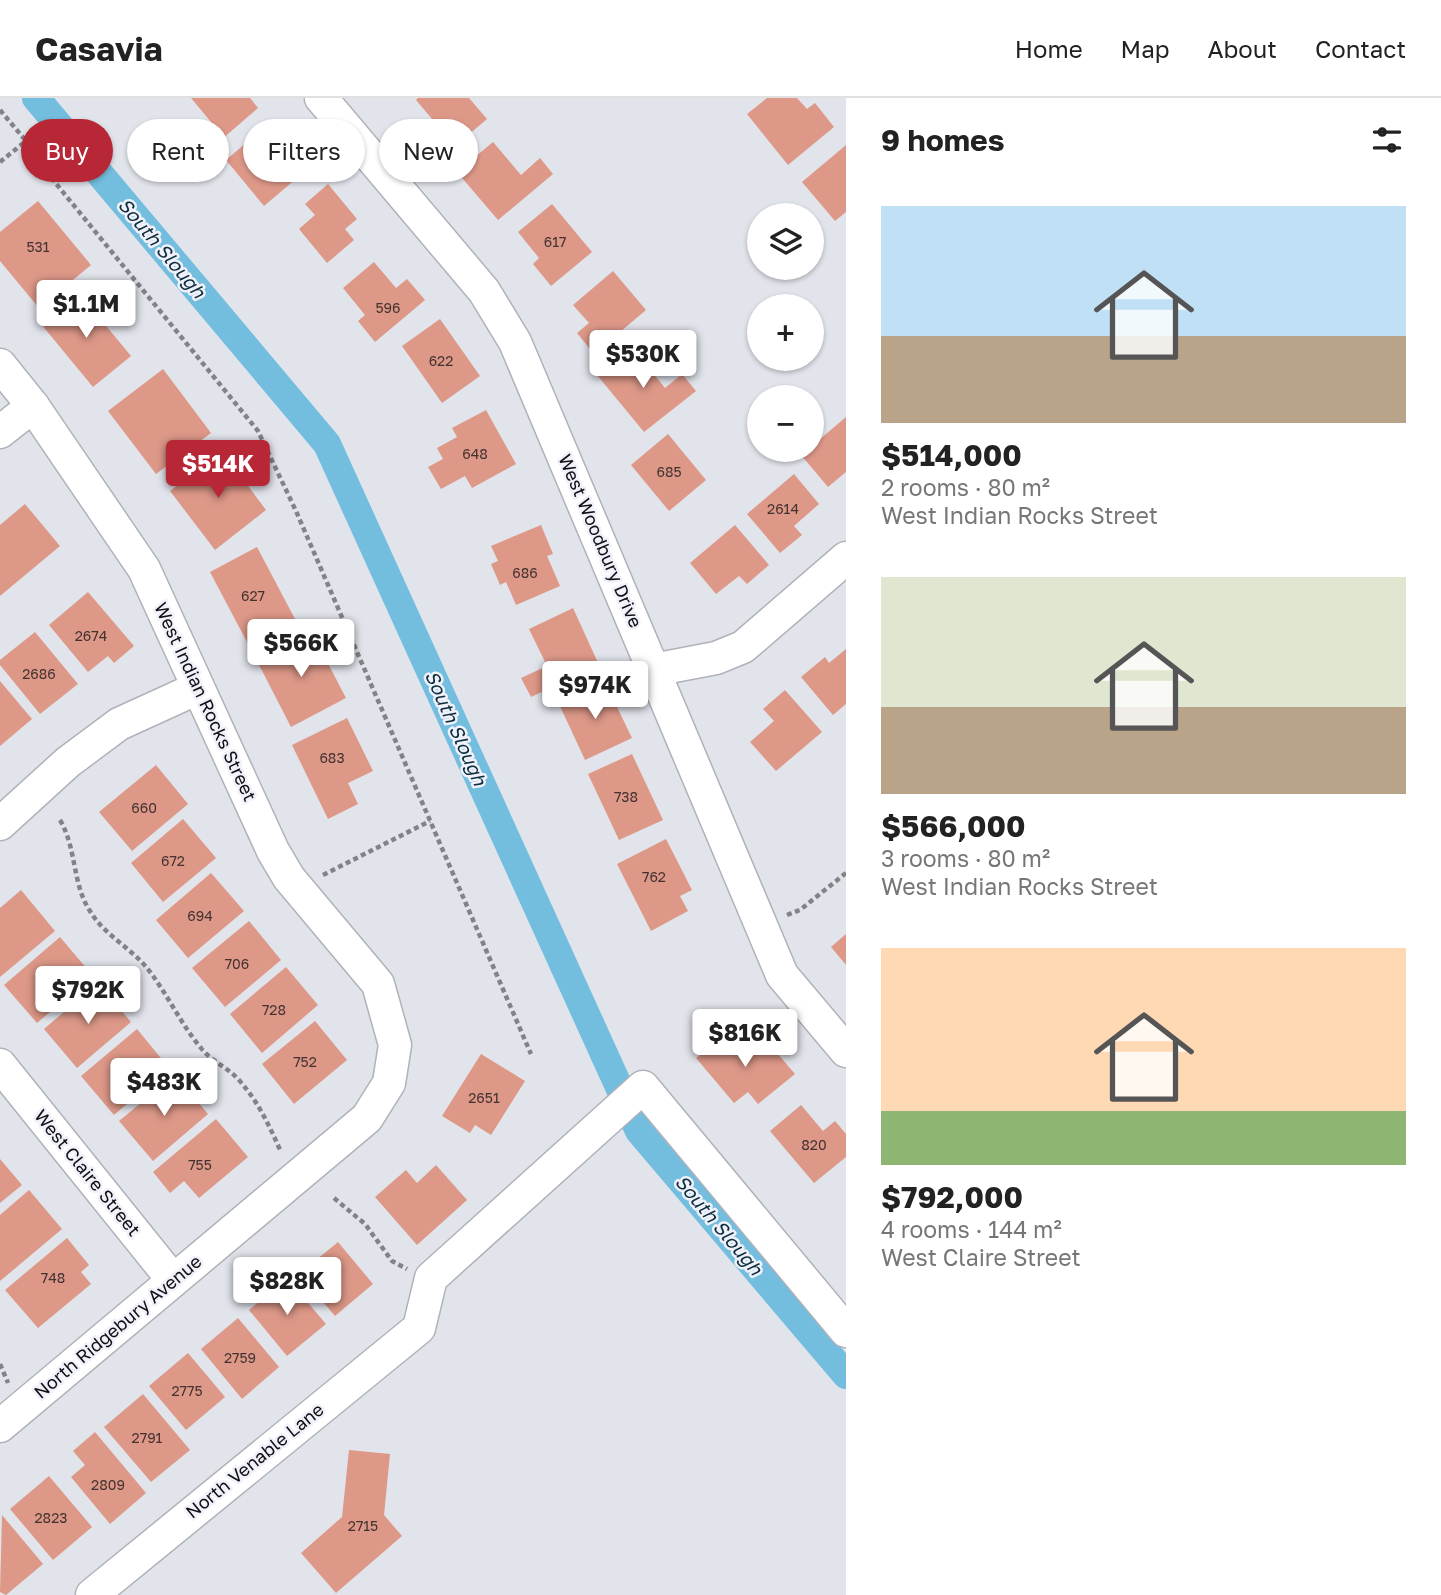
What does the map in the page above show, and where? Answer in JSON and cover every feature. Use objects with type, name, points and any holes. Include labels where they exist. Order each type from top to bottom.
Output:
[{"type":"street","name":"West Woodbury Drive","points":[[321,98],[484,291],[500,316],[528,370],[782,975],[846,1051]]},
{"type":"street","name":"West Indian Rocks Street","points":[[0,365],[33,406],[144,569],[273,851],[299,891],[378,984],[395,1045]]},
{"type":"street","points":[[0,432],[33,406]]},
{"type":"street","points":[[653,670],[716,658],[743,647],[846,558]]},
{"type":"street","points":[[0,824],[68,762],[119,724],[198,688]]},
{"type":"street","name":"North Ridgebury Avenue","points":[[0,1426],[367,1118],[389,1083],[395,1045]]},
{"type":"street","name":"West Claire Street","points":[[0,1065],[173,1280]]},
{"type":"street","name":"North Venable Lane","points":[[92,1595],[419,1328],[431,1278],[643,1087],[846,1331]]},
{"type":"path","points":[[0,110],[21,135]]},
{"type":"path","points":[[0,162],[21,145]]},
{"type":"path","points":[[55,182],[258,431],[296,511],[531,1055]]},
{"type":"path","points":[[60,820],[72,844],[80,892],[90,912],[109,934],[146,966],[183,1026],[203,1052],[236,1077],[260,1106],[281,1152]]},
{"type":"path","points":[[299,891],[327,873],[430,821]]},
{"type":"path","points":[[760,926],[800,910],[846,873]]},
{"type":"path","points":[[334,1198],[365,1224],[392,1261],[412,1273]]},
{"type":"path","points":[[0,1364],[9,1384]]},
{"type":"building","points":[[191,98],[250,98],[258,108],[229,133],[229,119],[208,119]]},
{"type":"building","points":[[469,98],[487,119],[478,127],[478,119],[432,119],[416,100]]},
{"type":"building","points":[[767,98],[797,98],[807,109],[815,103],[834,127],[788,165],[747,114]]},
{"type":"building","points":[[493,142],[521,175],[540,158],[553,174],[498,220],[466,182],[478,182],[478,154]]},
{"type":"building","points":[[846,145],[846,212],[835,221],[824,208],[824,203],[820,203],[802,182]]},
{"type":"building","points":[[243,146],[243,181],[229,164],[229,157]]},
{"type":"building","points":[[244,182],[292,182],[264,206]]},
{"type":"building","points":[[328,184],[357,219],[345,229],[354,240],[327,263],[299,229],[315,215],[305,204]]},
{"type":"building","points":[[38,201],[91,265],[39,308],[0,261],[0,232]]},
{"type":"building","points":[[552,204],[592,252],[551,286],[533,264],[539,258],[518,232]]},
{"type":"building","points":[[374,262],[396,288],[407,279],[425,300],[375,342],[358,321],[365,315],[343,288]]},
{"type":"building","points":[[613,271],[646,310],[594,354],[577,333],[589,323],[573,305]]},
{"type":"building","points":[[79,293],[131,356],[93,387],[41,324]]},
{"type":"building","points":[[440,319],[480,376],[442,403],[402,346]]},
{"type":"building","points":[[632,347],[665,388],[682,374],[696,391],[644,432],[597,375]]},
{"type":"building","points":[[163,369],[211,433],[156,474],[108,411]]},
{"type":"building","points":[[486,410],[516,464],[472,488],[465,476],[441,489],[428,467],[443,459],[437,448],[457,437],[452,428]]},
{"type":"building","points":[[846,417],[846,472],[828,487],[807,462],[824,462],[824,436]]},
{"type":"building","points":[[668,434],[706,480],[669,511],[631,465]]},
{"type":"building","points":[[222,451],[266,510],[215,550],[170,491]]},
{"type":"building","points":[[794,474],[819,504],[794,526],[802,535],[780,553],[747,514]]},
{"type":"building","points":[[25,504],[60,546],[0,596],[0,525]]},
{"type":"building","points":[[541,525],[553,554],[547,556],[560,586],[516,605],[506,582],[500,585],[491,564],[498,561],[491,546]]},
{"type":"building","points":[[735,525],[769,565],[747,584],[739,576],[716,594],[690,563]]},
{"type":"building","points":[[257,547],[295,619],[248,644],[210,572]]},
{"type":"building","points":[[88,592],[134,646],[114,663],[108,656],[88,672],[49,625]]},
{"type":"building","points":[[573,608],[599,665],[531,697],[521,678],[547,666],[529,629]]},
{"type":"building","points":[[311,631],[346,698],[291,727],[256,659]]},
{"type":"building","points":[[35,632],[78,684],[40,714],[0,665],[0,660]]},
{"type":"building","points":[[846,649],[846,704],[833,715],[801,677],[825,657],[829,663]]},
{"type":"building","points":[[0,681],[32,719],[0,746]]},
{"type":"building","points":[[605,682],[632,738],[585,760],[559,704]]},
{"type":"building","points":[[785,690],[822,732],[776,771],[750,742],[774,721],[763,709]]},
{"type":"building","points":[[347,718],[373,771],[348,783],[358,804],[328,819],[292,745]]},
{"type":"building","points":[[632,754],[663,820],[619,840],[588,774]]},
{"type":"building","points":[[156,765],[188,804],[132,851],[99,812]]},
{"type":"building","points":[[183,819],[216,858],[163,902],[131,863]]},
{"type":"building","points":[[666,839],[692,890],[680,896],[688,911],[651,931],[617,864]]},
{"type":"building","points":[[211,873],[244,911],[188,958],[156,920]]},
{"type":"building","points":[[21,890],[55,931],[0,977],[0,908]]},
{"type":"building","points":[[249,921],[281,960],[225,1007],[192,968]]},
{"type":"building","points":[[846,934],[846,965],[831,947]]},
{"type":"building","points":[[60,937],[93,976],[37,1023],[4,985]]},
{"type":"building","points":[[286,967],[318,1005],[262,1053],[230,1014]]},
{"type":"building","points":[[98,983],[131,1022],[77,1068],[44,1029]]},
{"type":"building","points":[[315,1021],[347,1060],[294,1104],[262,1064]]},
{"type":"building","points":[[137,1029],[169,1068],[114,1115],[81,1076]]},
{"type":"building","points":[[727,1033],[747,1056],[766,1040],[795,1074],[758,1104],[748,1092],[734,1103],[696,1058]]},
{"type":"building","points":[[481,1054],[525,1081],[491,1135],[475,1125],[470,1133],[442,1116]]},
{"type":"building","points":[[175,1075],[208,1114],[153,1161],[119,1121]]},
{"type":"building","points":[[801,1105],[823,1131],[835,1121],[846,1134],[846,1157],[814,1183],[770,1131]]},
{"type":"building","points":[[216,1119],[248,1157],[199,1198],[184,1181],[170,1193],[153,1172]]},
{"type":"building","points":[[0,1159],[22,1185],[0,1203]]},
{"type":"building","points":[[436,1165],[467,1200],[417,1245],[375,1197],[406,1170],[417,1183]]},
{"type":"building","points":[[29,1190],[62,1229],[0,1281],[0,1215]]},
{"type":"building","points":[[67,1238],[89,1265],[81,1272],[91,1284],[38,1328],[5,1290]]},
{"type":"building","points":[[338,1242],[373,1284],[335,1316],[299,1274]]},
{"type":"building","points":[[287,1278],[326,1324],[287,1356],[249,1310]]},
{"type":"building","points":[[238,1318],[279,1367],[242,1399],[201,1349]]},
{"type":"building","points":[[188,1353],[225,1397],[186,1430],[149,1386]]},
{"type":"building","points":[[143,1394],[190,1450],[151,1482],[104,1427]]},
{"type":"building","points":[[95,1432],[146,1493],[110,1524],[71,1477],[85,1465],[73,1451]]},
{"type":"building","points":[[349,1450],[390,1454],[384,1515],[402,1536],[336,1593],[301,1553],[342,1517]]},
{"type":"building","points":[[49,1476],[92,1527],[53,1560],[10,1509]]},
{"type":"building","points":[[2,1515],[43,1564],[6,1595],[0,1592]]},
{"type":"waterway","name":"South Slough","points":[[36,98],[327,444],[639,1131],[846,1375]]}]
